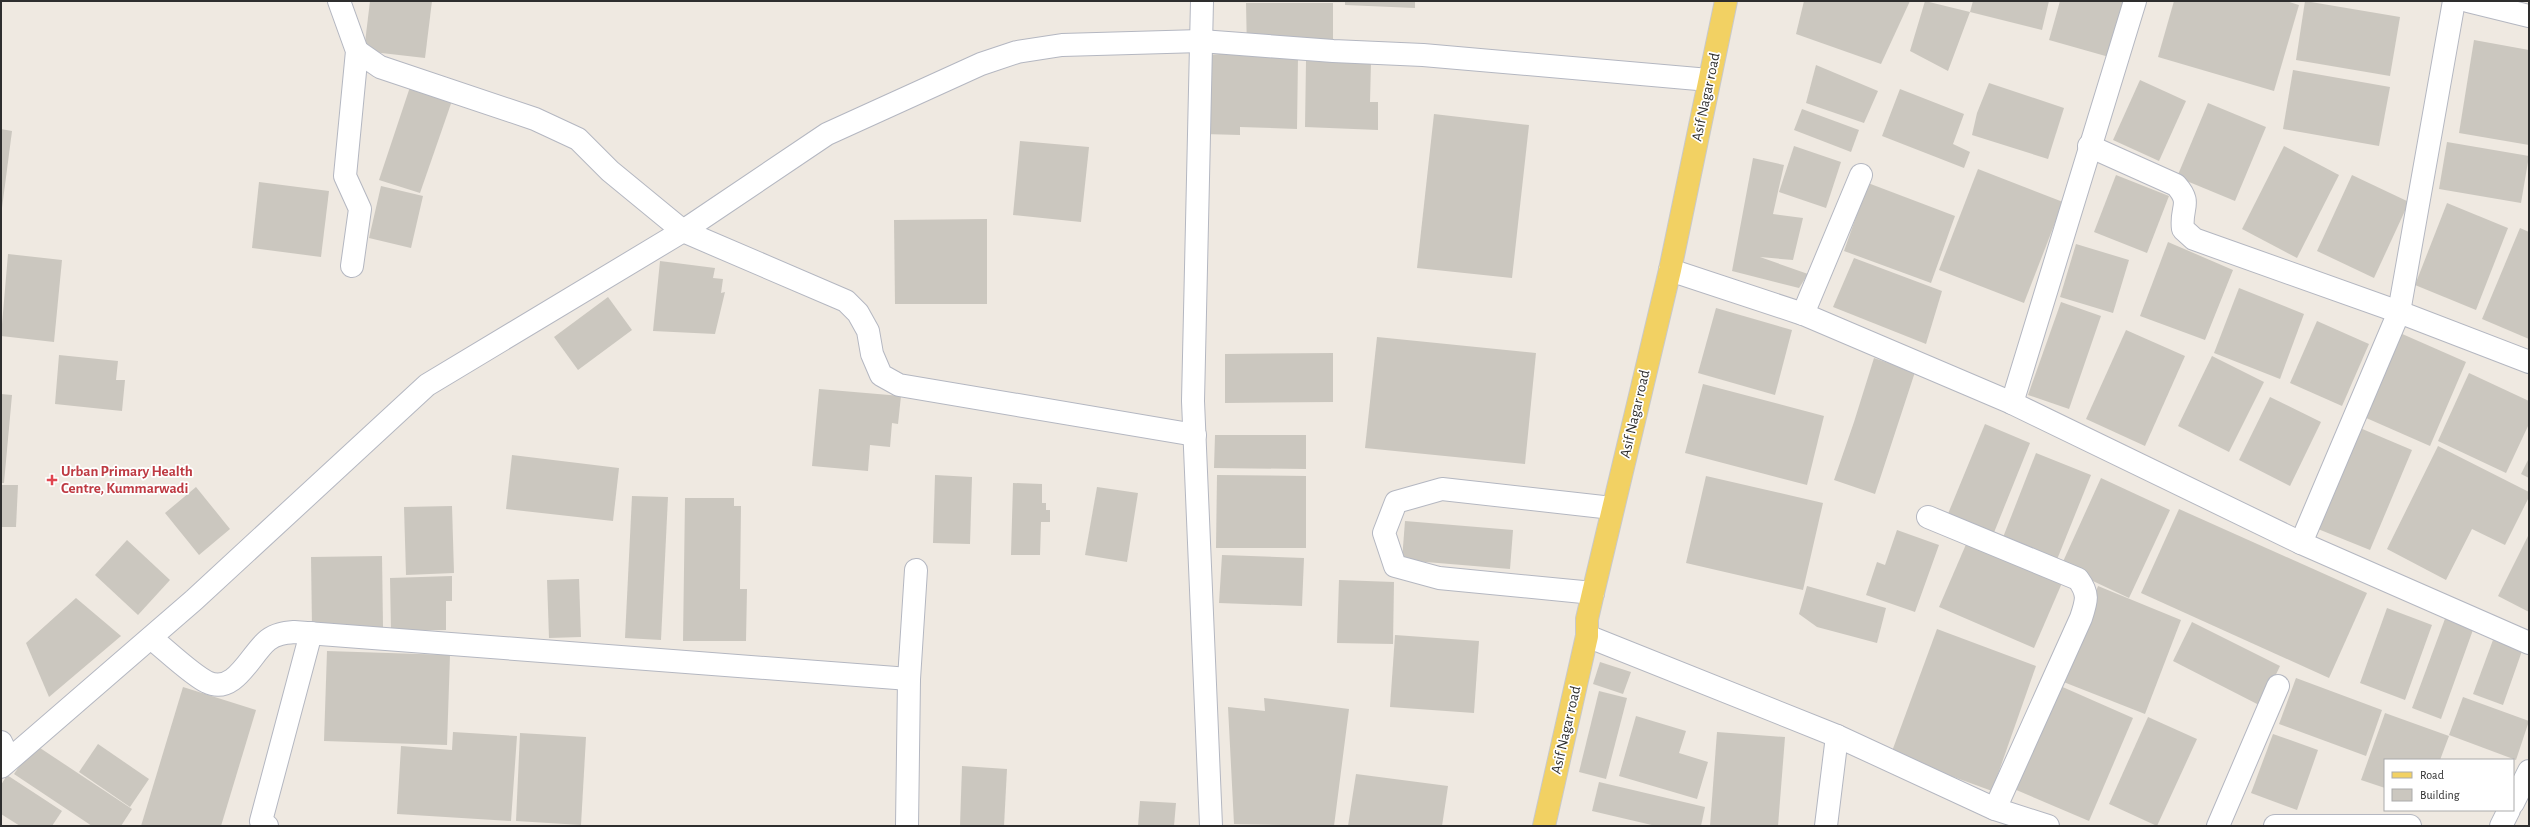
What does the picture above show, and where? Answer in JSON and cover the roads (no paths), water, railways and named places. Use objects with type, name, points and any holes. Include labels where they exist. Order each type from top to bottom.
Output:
[{"type":"main road","name":"Asif Nagar road","points":[[1544,826],[1587,636],[1587,619],[1612,508],[1670,270],[1726,1]]},
{"type":"street","points":[[339,1],[357,51],[345,176],[360,209],[352,266]]},
{"type":"street","points":[[1202,1],[1193,401],[1211,826]]},
{"type":"street","points":[[2012,403],[2089,146],[2135,1]]},
{"type":"street","points":[[2301,543],[2399,312],[2454,1]]},
{"type":"street","points":[[2468,1],[2529,16]]},
{"type":"street","points":[[4,756],[151,638],[427,385],[683,231],[827,134],[981,64],[1017,52],[1062,45],[1201,41],[1333,51],[1423,55],[1710,80]]},
{"type":"street","points":[[357,51],[380,67],[535,118],[578,139],[610,171],[683,231],[846,301],[858,313],[868,331],[872,354],[881,375],[899,385],[1195,435]]},
{"type":"street","points":[[2089,146],[2176,185],[2184,194],[2186,206],[2181,216],[2183,229],[2194,239],[2399,312],[2529,362]]},
{"type":"street","points":[[1804,314],[1861,175]]},
{"type":"street","points":[[1670,270],[1804,314],[2012,403],[2301,543],[2529,643]]},
{"type":"street","points":[[1593,594],[1439,578],[1396,566],[1384,533],[1396,502],[1442,489],[1612,508]]},
{"type":"street","points":[[1928,517],[2078,579],[2086,589],[2086,602],[2081,618],[1995,809]]},
{"type":"street","points":[[907,826],[909,679],[916,570]]},
{"type":"street","points":[[151,638],[207,682],[221,684],[237,676],[267,641],[277,635],[294,632],[909,679]]},
{"type":"street","points":[[267,826],[261,821],[311,633]]},
{"type":"street","points":[[1587,636],[1837,736],[1995,809],[2048,826]]},
{"type":"street","points":[[2218,826],[2278,686]]},
{"type":"street","points":[[1826,826],[1837,736]]},
{"type":"street","points":[[2514,801],[2529,771]]},
{"type":"street","points":[[2501,826],[2508,811]]},
{"type":"street","points":[[2283,826],[2410,826]]},
{"type":"place","name":"Urban Primary Health Centre, Kummarwadi","points":[[52,480]]}]
